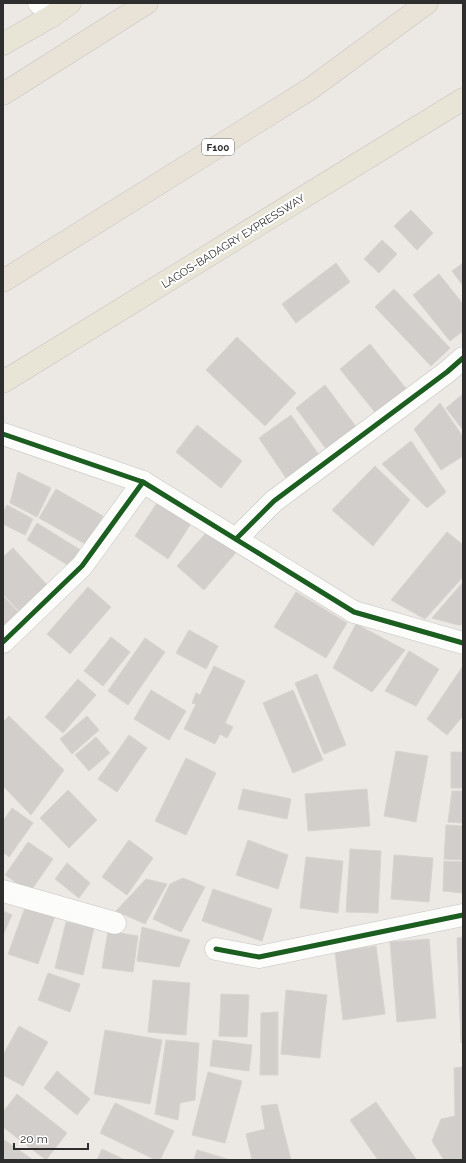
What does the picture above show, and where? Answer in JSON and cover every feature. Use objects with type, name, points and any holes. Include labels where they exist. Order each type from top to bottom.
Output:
[{"type":"highway","points":[[3,94],[147,3]]},
{"type":"highway","name":"F100","points":[[3,281],[310,89],[427,3]]},
{"type":"main road","points":[[3,44],[45,10],[70,3]]},
{"type":"main road","name":"LAGOS-BADAGRY EXPRESSWAY","points":[[3,382],[463,100]]},
{"type":"street","points":[[236,539],[274,501],[447,372],[463,358]]},
{"type":"street","points":[[3,434],[143,482],[354,612],[463,643]]},
{"type":"street","points":[[3,642],[82,566],[143,482]]},
{"type":"street","points":[[3,891],[115,923]]},
{"type":"street","points":[[216,949],[259,956],[463,915]]},
{"type":"building","points":[[411,210],[433,233],[417,250],[394,226]]},
{"type":"building","points":[[382,240],[397,254],[379,273],[364,259]]},
{"type":"building","points":[[336,263],[350,282],[296,323],[282,304]]},
{"type":"building","points":[[463,263],[463,286],[452,271]]},
{"type":"building","points":[[439,274],[463,304],[463,331],[450,341],[413,295]]},
{"type":"building","points":[[394,289],[450,348],[431,366],[375,307]]},
{"type":"building","points":[[237,337],[296,393],[265,426],[206,370]]},
{"type":"building","points":[[370,344],[408,391],[378,416],[340,369]]},
{"type":"building","points":[[325,385],[357,428],[327,450],[296,408]]},
{"type":"building","points":[[463,394],[463,430],[446,408]]},
{"type":"building","points":[[440,403],[463,437],[463,456],[441,470],[414,429]]},
{"type":"building","points":[[291,415],[319,455],[286,478],[259,438]]},
{"type":"building","points":[[197,425],[242,461],[221,488],[176,452]]},
{"type":"building","points":[[411,441],[446,492],[427,508],[382,464]]},
{"type":"building","points":[[375,466],[410,500],[373,546],[332,510]]},
{"type":"building","points":[[18,472],[51,488],[37,517],[10,503]]},
{"type":"building","points":[[56,489],[103,516],[87,545],[39,518]]},
{"type":"building","points":[[161,497],[194,519],[168,559],[135,536]]},
{"type":"building","points":[[7,505],[33,519],[25,535],[3,524],[3,512]]},
{"type":"building","points":[[37,523],[82,551],[71,567],[27,540]]},
{"type":"building","points":[[211,527],[238,550],[204,590],[177,566]]},
{"type":"building","points":[[447,532],[463,545],[463,577],[425,619],[391,600]]},
{"type":"building","points":[[13,548],[49,587],[20,612],[3,594],[3,557]]},
{"type":"building","points":[[463,582],[463,625],[432,618]]},
{"type":"building","points":[[88,587],[111,607],[70,654],[47,634]]},
{"type":"building","points":[[296,592],[347,623],[326,658],[274,627]]},
{"type":"building","points":[[3,596],[19,613],[3,630]]},
{"type":"building","points":[[356,624],[405,650],[372,692],[333,668]]},
{"type":"building","points":[[189,630],[218,646],[206,669],[176,653]]},
{"type":"building","points":[[111,637],[130,652],[103,686],[84,671]]},
{"type":"building","points":[[145,638],[165,652],[128,705],[108,691]]},
{"type":"building","points":[[409,651],[439,669],[416,706],[385,691]]},
{"type":"building","points":[[214,666],[245,681],[225,723],[233,727],[227,738],[220,734],[215,744],[184,729],[196,704],[192,703],[196,693],[200,695]]},
{"type":"building","points":[[463,666],[463,716],[447,735],[427,719]]},
{"type":"building","points":[[317,674],[346,745],[324,754],[295,683]]},
{"type":"building","points":[[78,679],[96,695],[63,733],[45,717]]},
{"type":"building","points":[[151,690],[186,711],[169,740],[134,719]]},
{"type":"building","points":[[293,690],[323,760],[293,773],[263,703]]},
{"type":"building","points":[[9,716],[64,770],[31,815],[3,786],[3,722]]},
{"type":"building","points":[[87,716],[99,730],[72,754],[60,739]]},
{"type":"building","points":[[129,735],[147,748],[117,792],[98,779]]},
{"type":"building","points":[[96,737],[110,753],[89,771],[75,755]]},
{"type":"building","points":[[396,751],[428,756],[416,822],[384,816]]},
{"type":"building","points":[[451,752],[463,752],[463,788],[451,788]]},
{"type":"building","points":[[186,758],[216,773],[186,835],[155,821]]},
{"type":"building","points":[[243,789],[291,799],[287,819],[238,809]]},
{"type":"building","points":[[367,789],[370,826],[308,831],[305,794]]},
{"type":"building","points":[[68,790],[97,820],[69,848],[40,818]]},
{"type":"building","points":[[452,791],[463,791],[463,823],[448,822]]},
{"type":"building","points":[[12,808],[33,823],[9,857],[3,852],[3,821]]},
{"type":"building","points":[[446,825],[463,826],[463,860],[444,859]]},
{"type":"building","points":[[129,840],[153,858],[127,895],[102,877]]},
{"type":"building","points":[[248,840],[288,855],[278,889],[236,875]]},
{"type":"building","points":[[28,842],[53,859],[30,892],[5,875]]},
{"type":"building","points":[[350,849],[381,851],[378,913],[346,912]]},
{"type":"building","points":[[394,855],[433,858],[429,902],[391,899]]},
{"type":"building","points":[[306,857],[343,861],[338,913],[300,908]]},
{"type":"building","points":[[444,861],[463,862],[463,893],[443,891]]},
{"type":"building","points":[[67,863],[90,883],[79,898],[55,879]]},
{"type":"building","points":[[183,878],[205,887],[181,932],[153,919],[170,884]]},
{"type":"building","points":[[146,879],[167,884],[145,924],[116,911]]},
{"type":"building","points":[[213,889],[272,909],[262,941],[202,921]]},
{"type":"building","points":[[26,905],[55,916],[38,964],[8,954]]},
{"type":"building","points":[[3,911],[12,915],[3,935]]},
{"type":"building","points":[[66,922],[94,928],[83,975],[55,968]]},
{"type":"building","points":[[142,927],[190,940],[179,967],[137,961]]},
{"type":"building","points":[[108,931],[138,936],[133,972],[102,968]]},
{"type":"building","points":[[463,937],[463,1042],[461,1043],[457,938]]},
{"type":"building","points":[[429,939],[436,1018],[397,1022],[390,942]]},
{"type":"building","points":[[376,946],[385,1014],[343,1020],[335,952]]},
{"type":"building","points":[[48,973],[80,984],[70,1012],[38,1000]]},
{"type":"building","points":[[153,980],[190,983],[186,1035],[148,1032]]},
{"type":"building","points":[[286,990],[327,995],[320,1058],[281,1054]]},
{"type":"building","points":[[221,994],[249,995],[247,1037],[219,1036]]},
{"type":"building","points":[[278,1012],[278,1075],[260,1075],[261,1013]]},
{"type":"building","points":[[19,1026],[48,1042],[23,1086],[3,1075],[3,1055]]},
{"type":"building","points":[[105,1030],[162,1040],[150,1104],[94,1094]]},
{"type":"building","points":[[166,1040],[199,1043],[195,1100],[180,1103],[178,1120],[155,1114]]},
{"type":"building","points":[[213,1040],[252,1045],[249,1071],[210,1066]]},
{"type":"building","points":[[463,1067],[463,1159],[444,1160],[432,1141],[441,1119],[455,1116],[454,1068]]},
{"type":"building","points":[[57,1071],[90,1099],[77,1115],[44,1088]]},
{"type":"building","points":[[208,1072],[242,1081],[225,1143],[192,1135]]},
{"type":"building","points":[[17,1094],[67,1133],[46,1160],[3,1127],[3,1112]]},
{"type":"building","points":[[376,1102],[416,1159],[378,1160],[350,1120]]},
{"type":"building","points":[[115,1103],[174,1131],[160,1160],[156,1160],[100,1133]]},
{"type":"building","points":[[277,1104],[291,1160],[252,1160],[246,1134],[265,1129],[261,1106]]},
{"type":"building","points":[[3,1139],[33,1160],[3,1160]]},
{"type":"building","points":[[102,1149],[125,1160],[97,1160]]},
{"type":"building","points":[[197,1150],[231,1160],[194,1160]]},
{"type":"cycle path","points":[[236,539],[274,501],[447,372],[463,358]]},
{"type":"cycle path","points":[[3,434],[143,482],[354,612],[463,643]]},
{"type":"cycle path","points":[[3,642],[82,566],[143,482]]},
{"type":"cycle path","points":[[216,949],[259,957],[463,915]]}]
